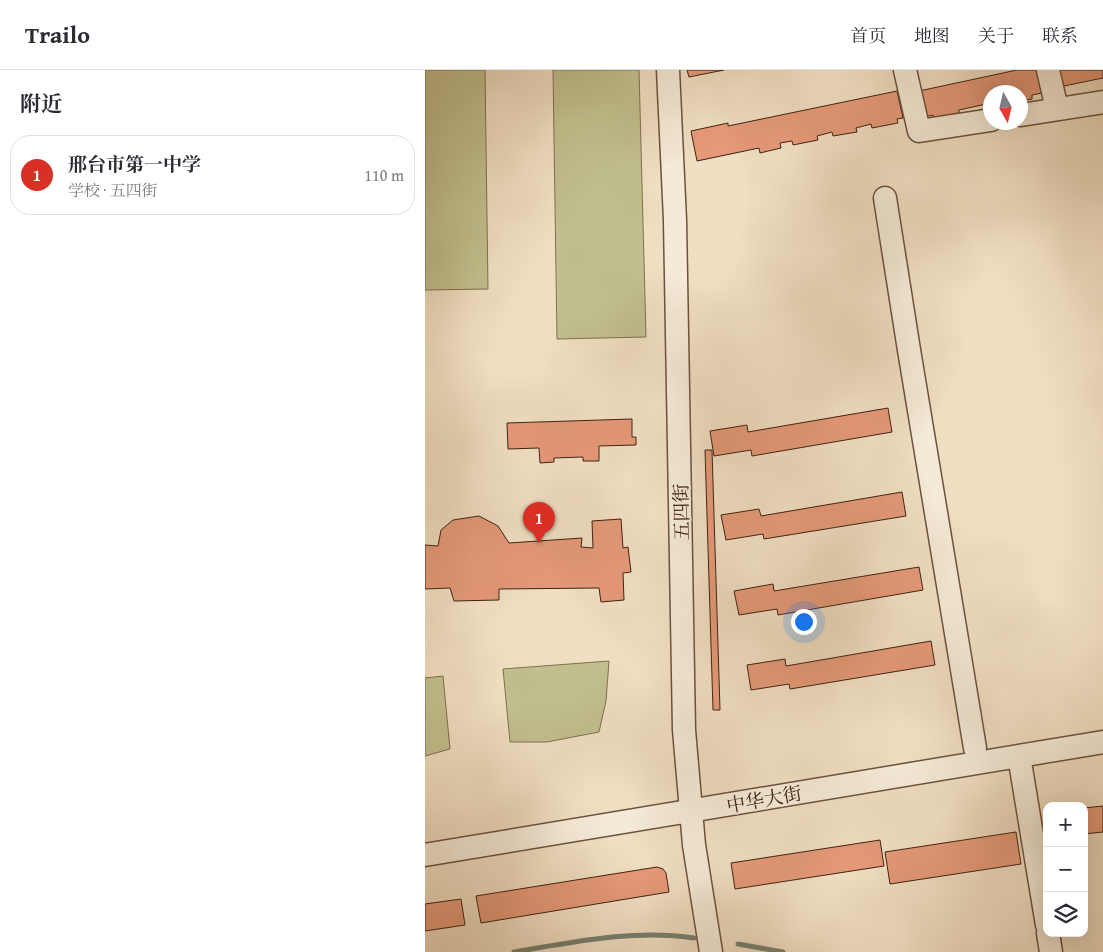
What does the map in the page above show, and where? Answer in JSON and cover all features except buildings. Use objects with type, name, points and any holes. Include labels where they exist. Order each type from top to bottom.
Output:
[{"type":"street","name":"五四街","points":[[668,70],[675,230],[685,730],[694,845],[711,952]]},
{"type":"street","points":[[905,70],[919,131],[983,121]]},
{"type":"street","points":[[1048,70],[1057,109]]},
{"type":"street","points":[[1028,114],[1103,102]]},
{"type":"street","points":[[885,198],[975,748]]},
{"type":"street","name":"中华大街","points":[[425,856],[975,748],[1103,726]]},
{"type":"street","name":"中华大街","points":[[425,840],[1019,756],[1103,742]]},
{"type":"street","points":[[1019,756],[1043,902]]},
{"type":"street","points":[[1049,937],[1051,952]]},
{"type":"shaded area","points":[[425,70],[485,70],[488,289],[425,290]]},
{"type":"shaded area","points":[[553,70],[639,70],[646,337],[557,339]]},
{"type":"shaded area","points":[[609,661],[606,701],[599,732],[547,742],[510,742],[503,669]]},
{"type":"shaded area","points":[[443,676],[450,749],[425,756],[425,678]]},
{"type":"waterway","points":[[514,952],[627,936],[649,935],[694,938]]},
{"type":"waterway","points":[[738,944],[783,952]]},
{"type":"place","name":"邢台市第一中学","points":[[539,543]]}]
